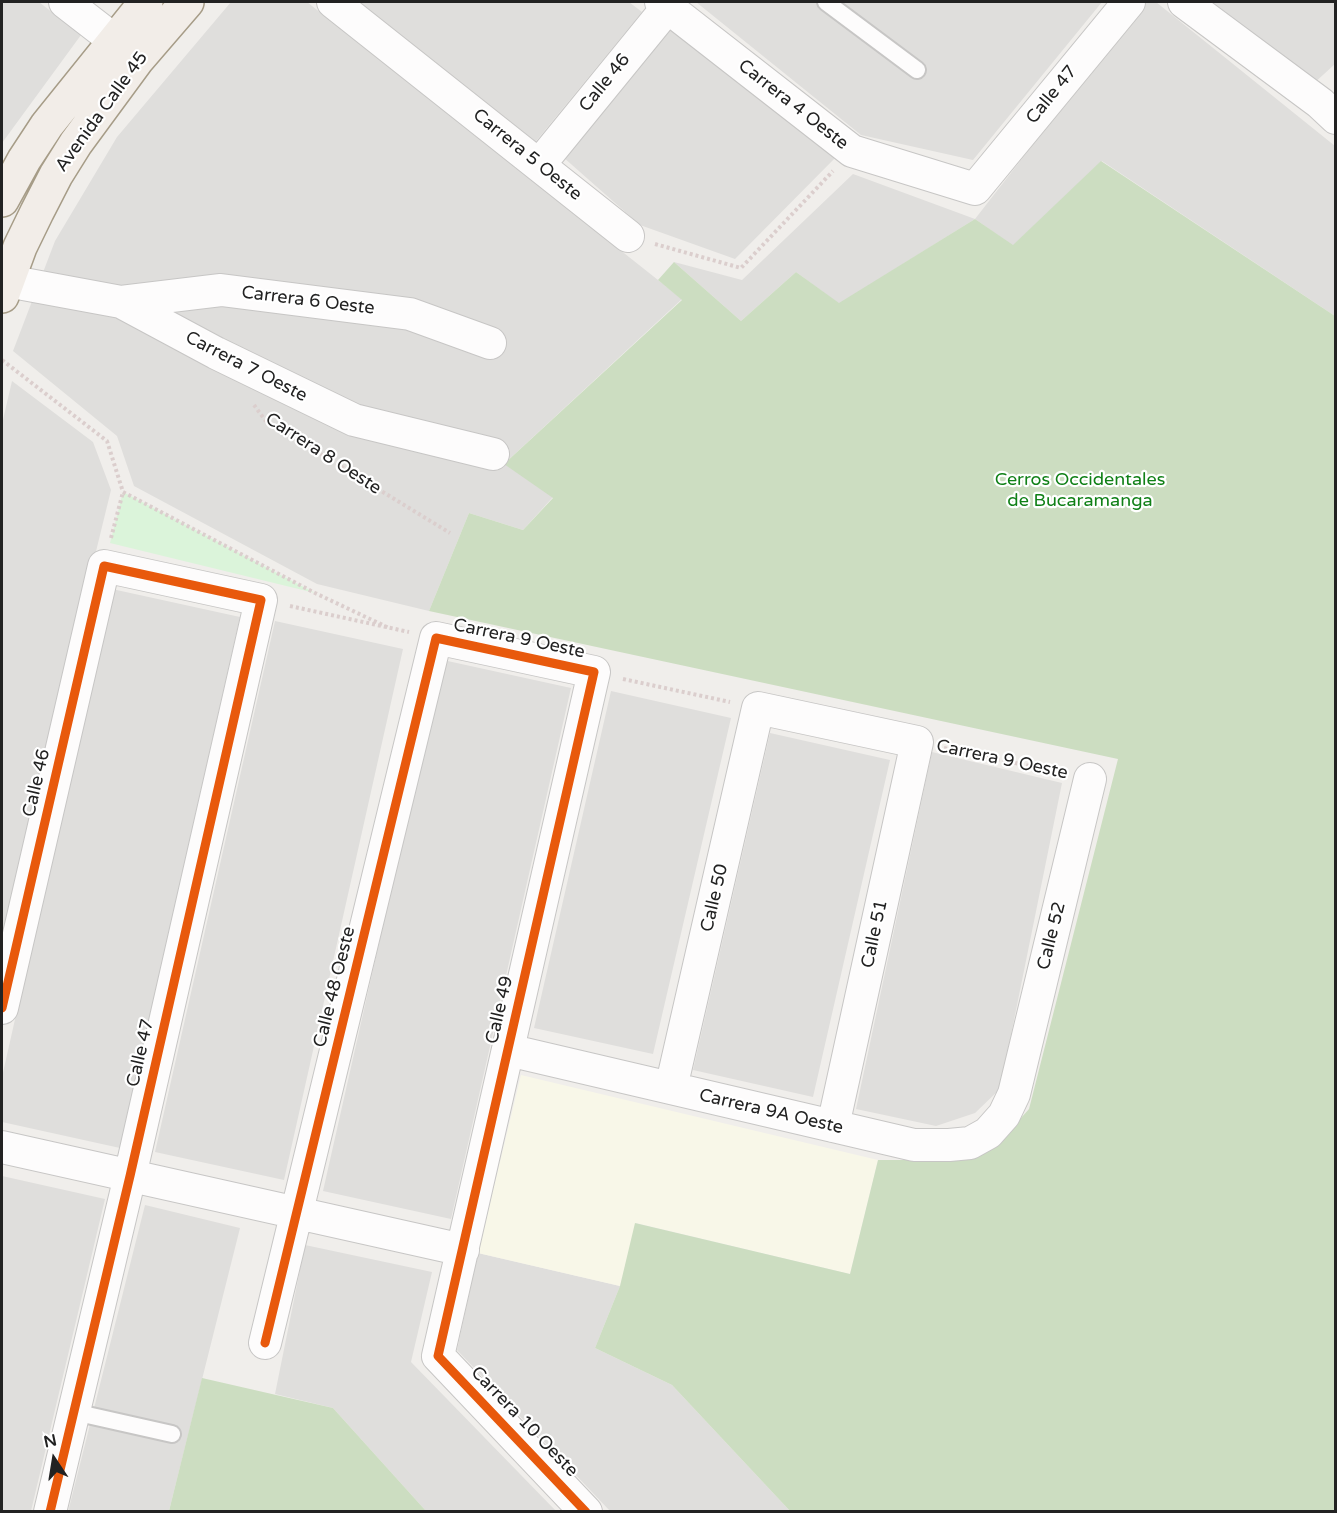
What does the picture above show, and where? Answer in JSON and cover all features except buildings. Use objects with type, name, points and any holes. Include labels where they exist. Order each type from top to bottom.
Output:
[{"type":"main road","name":"Avenida Calle 45","points":[[3,194],[47,125],[146,2]]},
{"type":"main road","name":"Avenida Calle 45","points":[[3,286],[37,212],[76,143],[138,60],[187,2]]},
{"type":"street","points":[[65,2],[114,40]]},
{"type":"street","name":"Carrera 5 Oeste","points":[[333,2],[628,236]]},
{"type":"street","name":"Calle 47","points":[[975,189],[1129,2]]},
{"type":"street","points":[[1184,2],[1330,104]]},
{"type":"street","name":"Calle 46","points":[[538,165],[667,3]]},
{"type":"street","name":"Carrera 4 Oeste","points":[[667,3],[852,151],[975,189]]},
{"type":"street","points":[[3,194],[37,212]]},
{"type":"street","name":"Carrera 7 Oeste","points":[[3,286],[121,302],[216,353],[354,420],[493,454]]},
{"type":"street","name":"Carrera 6 Oeste","points":[[121,302],[221,290],[410,314],[490,343]]},
{"type":"street","points":[[104,566],[261,600]]},
{"type":"street","name":"Calle 46","points":[[2,1008],[104,566]]},
{"type":"street","name":"Calle 47","points":[[50,1512],[130,1176],[261,600]]},
{"type":"street","name":"Carrera 9 Oeste","points":[[436,638],[594,672]]},
{"type":"street","name":"Calle 48 Oeste","points":[[266,1343],[436,638]]},
{"type":"street","name":"Calle 49","points":[[438,1356],[594,672]]},
{"type":"street","name":"Carrera 9 Oeste","points":[[758,708],[916,742]]},
{"type":"street","name":"Calle 50","points":[[672,1089],[758,708]]},
{"type":"street","name":"Calle 51","points":[[833,1126],[916,742]]},
{"type":"street","name":"Calle 52","points":[[1014,1094],[1090,779]]},
{"type":"street","name":"Carrera 9A Oeste","points":[[508,1050],[914,1145],[970,1143],[988,1133],[1004,1115],[1014,1094]]},
{"type":"street","points":[[2,1147],[463,1250]]},
{"type":"street","name":"Carrera 10 Oeste","points":[[438,1356],[586,1512]]},
{"type":"lane","points":[[826,2],[917,70]]},
{"type":"lane","points":[[74,1412],[172,1434]]},
{"type":"path","points":[[628,236],[741,268],[852,151]]},
{"type":"path","points":[[2,360],[107,441],[123,492],[104,566]]},
{"type":"path","points":[[123,492],[315,593],[389,628]]},
{"type":"shaded area","points":[[2,2],[39,2],[81,35],[2,143]]},
{"type":"shaded area","points":[[231,2],[307,2],[682,299],[505,463],[553,497],[523,530],[469,513],[429,611],[317,584],[134,486],[117,436],[13,351],[55,241],[117,137]]},
{"type":"shaded area","points":[[354,2],[629,2],[642,12],[532,146]]},
{"type":"shaded area","points":[[696,2],[1102,2],[973,160],[861,135]]},
{"type":"shaded area","points":[[1144,2],[1156,2],[1335,146],[1335,316],[1102,161],[1013,246],[975,219]]},
{"type":"shaded area","points":[[1212,2],[1335,2],[1335,64],[1312,85]]},
{"type":"shaded area","points":[[671,26],[839,154],[735,259],[640,225],[563,157]]},
{"type":"shaded area","points":[[853,174],[975,219],[839,304],[796,272],[741,321],[674,262],[742,280]]},
{"type":"shaded area","points":[[12,381],[93,442],[111,490],[2,936],[2,424]]},
{"type":"shaded area","points":[[112,589],[240,617],[120,1148],[2,1122],[2,1077]]},
{"type":"shaded area","points":[[275,621],[403,649],[284,1180],[155,1152]]},
{"type":"shaded area","points":[[443,660],[571,688],[451,1219],[323,1191]]},
{"type":"shaded area","points":[[611,691],[731,718],[653,1054],[534,1028]]},
{"type":"shaded area","points":[[770,733],[890,760],[813,1097],[693,1070]]},
{"type":"shaded area","points":[[932,752],[1062,783],[1000,1089],[975,1113],[936,1126],[856,1109]]},
{"type":"shaded area","points":[[521,1075],[878,1160],[850,1274],[636,1223],[620,1286],[478,1253]]},
{"type":"shaded area","points":[[2,1176],[105,1199],[31,1511],[2,1511]]},
{"type":"shaded area","points":[[145,1205],[240,1228],[169,1511],[68,1512]]},
{"type":"shaded area","points":[[305,1245],[432,1272],[411,1362],[556,1511],[426,1511],[333,1408],[275,1394]]},
{"type":"shaded area","points":[[478,1253],[620,1286],[595,1348],[672,1385],[790,1511],[610,1511],[457,1350]]},
{"type":"green space","name":"Cerros Occidentales de Bucaramanga","points":[[1101,161],[1335,316],[1335,1511],[790,1511],[672,1385],[595,1348],[620,1286],[635,1223],[850,1274],[878,1160],[953,1160],[997,1145],[1029,1109],[1118,759],[429,611],[469,513],[523,530],[553,498],[504,464],[682,300],[658,280],[674,262],[741,321],[796,272],[839,303],[975,219],[1013,245]]},
{"type":"green space","points":[[123,492],[315,593],[110,543]]},
{"type":"green space","points":[[202,1378],[333,1408],[426,1511],[169,1511]]},
{"type":"cycle path","points":[[2,1008],[104,566],[261,600],[130,1176],[50,1512]]},
{"type":"cycle path","points":[[265,1343],[436,638],[594,672],[438,1356],[586,1512]]}]
